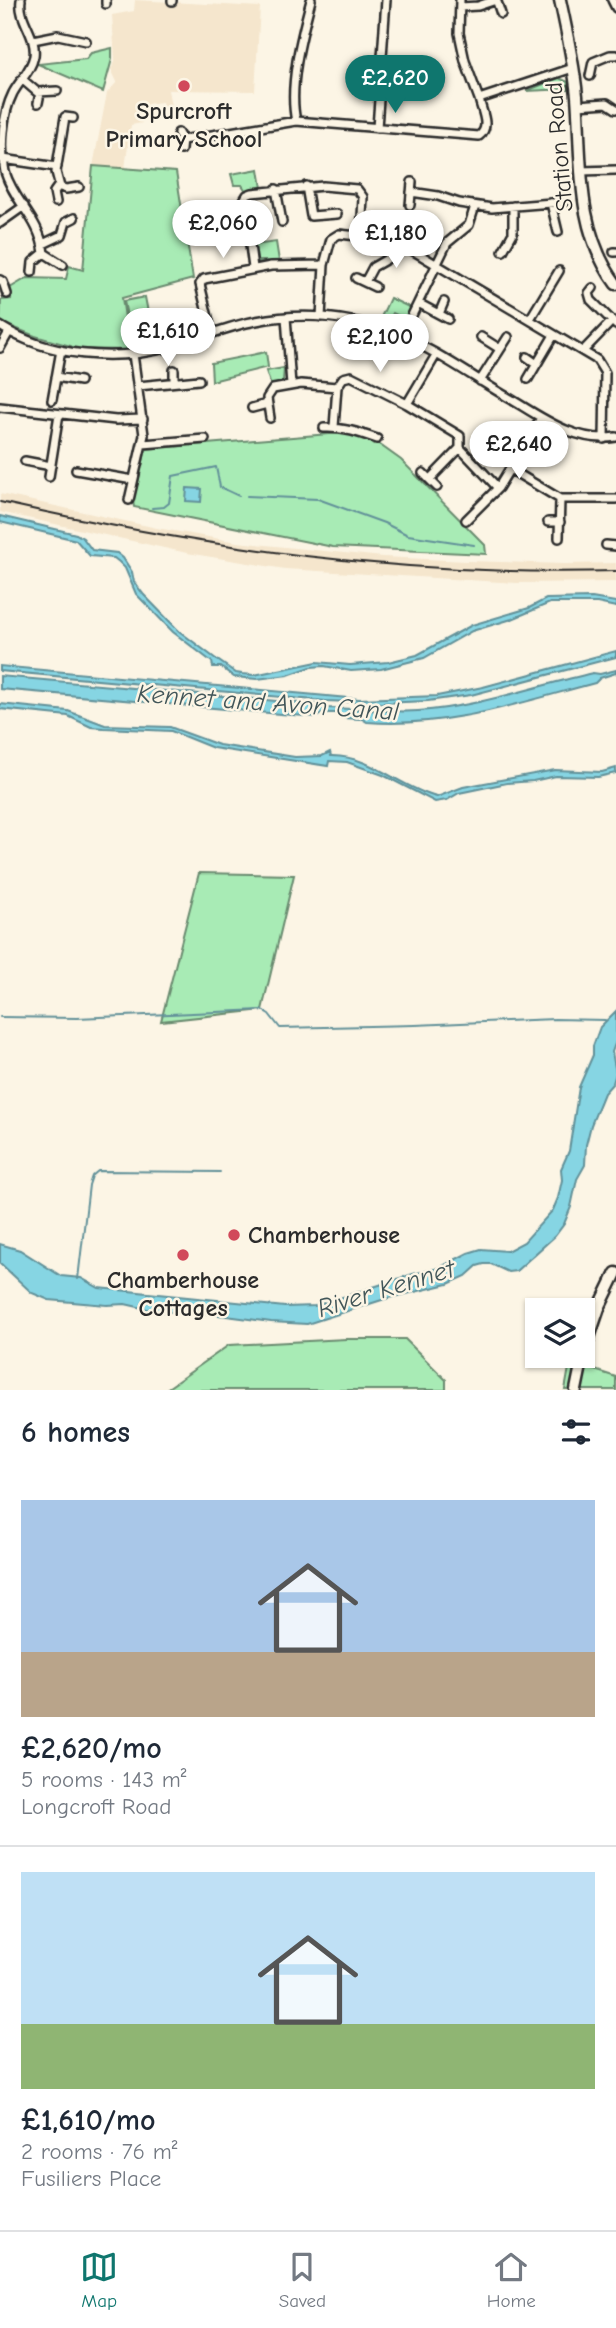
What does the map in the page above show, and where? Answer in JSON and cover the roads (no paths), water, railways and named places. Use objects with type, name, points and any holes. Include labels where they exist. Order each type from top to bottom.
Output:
[{"type":"street","points":[[21,0],[21,14],[33,40],[34,55],[9,103],[2,141],[3,159],[5,173],[33,219],[44,253]]},
{"type":"street","points":[[296,121],[294,103],[300,41],[310,0]]},
{"type":"street","points":[[377,128],[386,0]]},
{"type":"street","name":"Station Road","points":[[560,0],[578,105],[580,171],[589,229],[605,267],[616,284]]},
{"type":"street","points":[[611,0],[616,8]]},
{"type":"street","points":[[181,150],[180,136],[296,121],[479,136],[486,125],[465,61],[459,33],[460,4],[496,1],[501,14]]},
{"type":"street","points":[[78,38],[80,28]]},
{"type":"street","points":[[33,40],[58,35],[86,41]]},
{"type":"street","points":[[590,76],[593,62],[612,52]]},
{"type":"street","points":[[479,99],[573,68]]},
{"type":"street","points":[[23,80],[32,90],[40,93],[57,91]]},
{"type":"street","points":[[38,103],[40,93]]},
{"type":"street","points":[[578,105],[607,103],[616,108]]},
{"type":"street","points":[[56,202],[54,192],[59,185],[57,167],[65,117],[73,117]]},
{"type":"street","points":[[3,159],[57,167]]},
{"type":"street","points":[[580,171],[616,170]]},
{"type":"street","points":[[410,205],[412,183]]},
{"type":"street","points":[[59,185],[66,189],[79,187]]},
{"type":"street","points":[[306,186],[311,216],[337,214]]},
{"type":"street","points":[[254,268],[244,197],[252,193],[306,186],[342,187],[360,191],[363,197],[361,236]]},
{"type":"street","points":[[276,190],[282,222]]},
{"type":"street","points":[[411,192],[442,196],[474,206],[564,202]]},
{"type":"street","points":[[551,203],[558,232]]},
{"type":"street","points":[[0,223],[24,206]]},
{"type":"street","points":[[402,336],[447,243],[469,225],[474,206]]},
{"type":"street","points":[[503,251],[513,233],[513,206]]},
{"type":"street","points":[[43,244],[62,235],[66,222],[74,218]]},
{"type":"street","points":[[321,317],[324,265],[331,239],[344,234],[395,240],[600,363],[605,373],[604,439]]},
{"type":"street","points":[[365,282],[372,269],[387,259],[395,240]]},
{"type":"street","points":[[44,253],[63,265]]},
{"type":"street","points":[[32,272],[33,262],[44,253]]},
{"type":"street","points":[[212,334],[200,284],[202,280],[254,268],[289,264],[324,265]]},
{"type":"street","points":[[530,319],[559,271]]},
{"type":"street","points":[[542,276],[551,282]]},
{"type":"street","points":[[356,278],[374,287]]},
{"type":"street","points":[[0,280],[7,294]]},
{"type":"street","points":[[583,351],[614,323],[589,297],[593,288]]},
{"type":"street","points":[[439,314],[444,302]]},
{"type":"street","points":[[418,303],[448,319]]},
{"type":"street","points":[[286,317],[291,385]]},
{"type":"street","points":[[0,326],[9,332],[61,350],[103,355],[160,350],[254,321],[286,317],[321,317],[362,323],[402,336],[541,418],[572,432],[604,439],[616,437]]},
{"type":"street","points":[[0,348],[9,332]]},
{"type":"street","points":[[528,379],[554,334]]},
{"type":"street","points":[[481,337],[500,349]]},
{"type":"street","points":[[480,381],[508,337]]},
{"type":"street","points":[[52,400],[61,350]]},
{"type":"street","points":[[129,500],[143,444],[143,419],[133,354]]},
{"type":"street","points":[[407,404],[436,355]]},
{"type":"street","points":[[527,357],[537,364]]},
{"type":"street","points":[[174,370],[174,382]]},
{"type":"street","points":[[334,427],[337,387],[345,376],[351,376],[407,404],[460,436],[460,448],[498,488]]},
{"type":"street","points":[[56,377],[80,381]]},
{"type":"street","points":[[138,386],[200,380]]},
{"type":"street","points":[[270,418],[267,396],[273,389],[312,384],[337,387]]},
{"type":"street","points":[[252,408],[267,404]]},
{"type":"street","points":[[0,407],[116,420],[143,419]]},
{"type":"street","points":[[49,477],[59,414]]},
{"type":"street","points":[[466,520],[498,488],[541,418]]},
{"type":"street","points":[[324,428],[334,427],[377,439]]},
{"type":"street","points":[[143,444],[205,439]]},
{"type":"street","points":[[430,479],[460,448]]},
{"type":"street","points":[[25,461],[51,466]]},
{"type":"street","points":[[510,469],[561,499],[616,499]]},
{"type":"street","points":[[76,470],[133,480]]},
{"type":"street","points":[[423,473],[437,486]]},
{"type":"street","points":[[559,538],[561,499]]},
{"type":"street","points":[[548,522],[560,522]]},
{"type":"street","points":[[606,545],[616,546]]},
{"type":"street","points":[[595,1319],[616,1273]]},
{"type":"street","points":[[576,1390],[581,1368]]},
{"type":"water","points":[[187,488],[202,489],[201,502],[186,501]]},
{"type":"water","points":[[0,516],[76,534],[83,538],[92,550],[117,553],[132,572],[134,582],[144,595],[179,631],[236,673],[242,674],[254,675],[317,662],[350,665],[388,662],[417,655],[472,625],[529,608],[546,599],[592,598],[616,602],[616,607],[597,603],[550,603],[512,619],[472,631],[424,658],[381,669],[351,671],[324,666],[257,679],[234,677],[221,667],[213,667],[212,662],[173,632],[136,594],[125,568],[114,558],[90,556],[76,540],[0,522]]},
{"type":"water","points":[[616,651],[616,657],[471,695],[428,701],[381,703],[325,701],[0,671],[0,666],[359,699],[437,696],[483,687]]},
{"type":"water","name":"Kennet and Avon Canal","points":[[616,670],[616,673],[600,678],[595,683],[511,706],[455,718],[397,723],[342,718],[336,713],[322,713],[317,717],[0,689],[0,676],[324,705],[326,708],[406,711],[462,705],[593,673]]},
{"type":"water","points":[[0,704],[68,711],[105,725],[170,727],[219,745],[295,757],[322,756],[330,752],[331,756],[345,757],[372,766],[411,787],[437,797],[463,787],[555,770],[602,772],[616,768],[616,773],[598,777],[556,776],[507,783],[459,793],[447,800],[435,802],[383,775],[347,762],[329,761],[328,766],[213,748],[171,731],[91,727],[68,716],[0,709]]},
{"type":"water","name":"River Kennet","points":[[616,1011],[616,1041],[612,1052],[616,1073],[613,1083],[604,1093],[591,1125],[585,1165],[577,1179],[571,1207],[555,1236],[516,1271],[508,1272],[491,1264],[484,1264],[448,1284],[385,1299],[307,1324],[271,1322],[196,1312],[185,1308],[160,1312],[125,1304],[49,1300],[32,1293],[0,1263],[0,1244],[20,1250],[61,1276],[81,1278],[99,1288],[285,1307],[315,1306],[439,1268],[481,1249],[507,1251],[524,1242],[553,1210],[562,1180],[561,1169],[569,1151],[579,1087],[593,1055],[593,1046],[600,1027]]},
{"type":"waterway","points":[[152,508],[164,507],[169,503],[173,476],[216,467],[220,487],[239,496]]},
{"type":"waterway","points":[[247,496],[318,499],[384,523],[408,535],[474,545]]},
{"type":"waterway","points":[[0,1017],[77,1018],[262,1010],[269,1014],[280,1028],[555,1019],[605,1020]]},
{"type":"waterway","points":[[78,1279],[89,1185],[92,1176],[98,1171],[220,1172]]},
{"type":"railway","points":[[0,502],[153,533],[306,556],[460,569],[616,571]]},
{"type":"place","name":"Spurcroft Primary School","points":[[184,86]]},
{"type":"place","name":"Chamberhouse","points":[[234,1235]]},
{"type":"place","name":"Chamberhouse Cottages","points":[[183,1255]]}]
